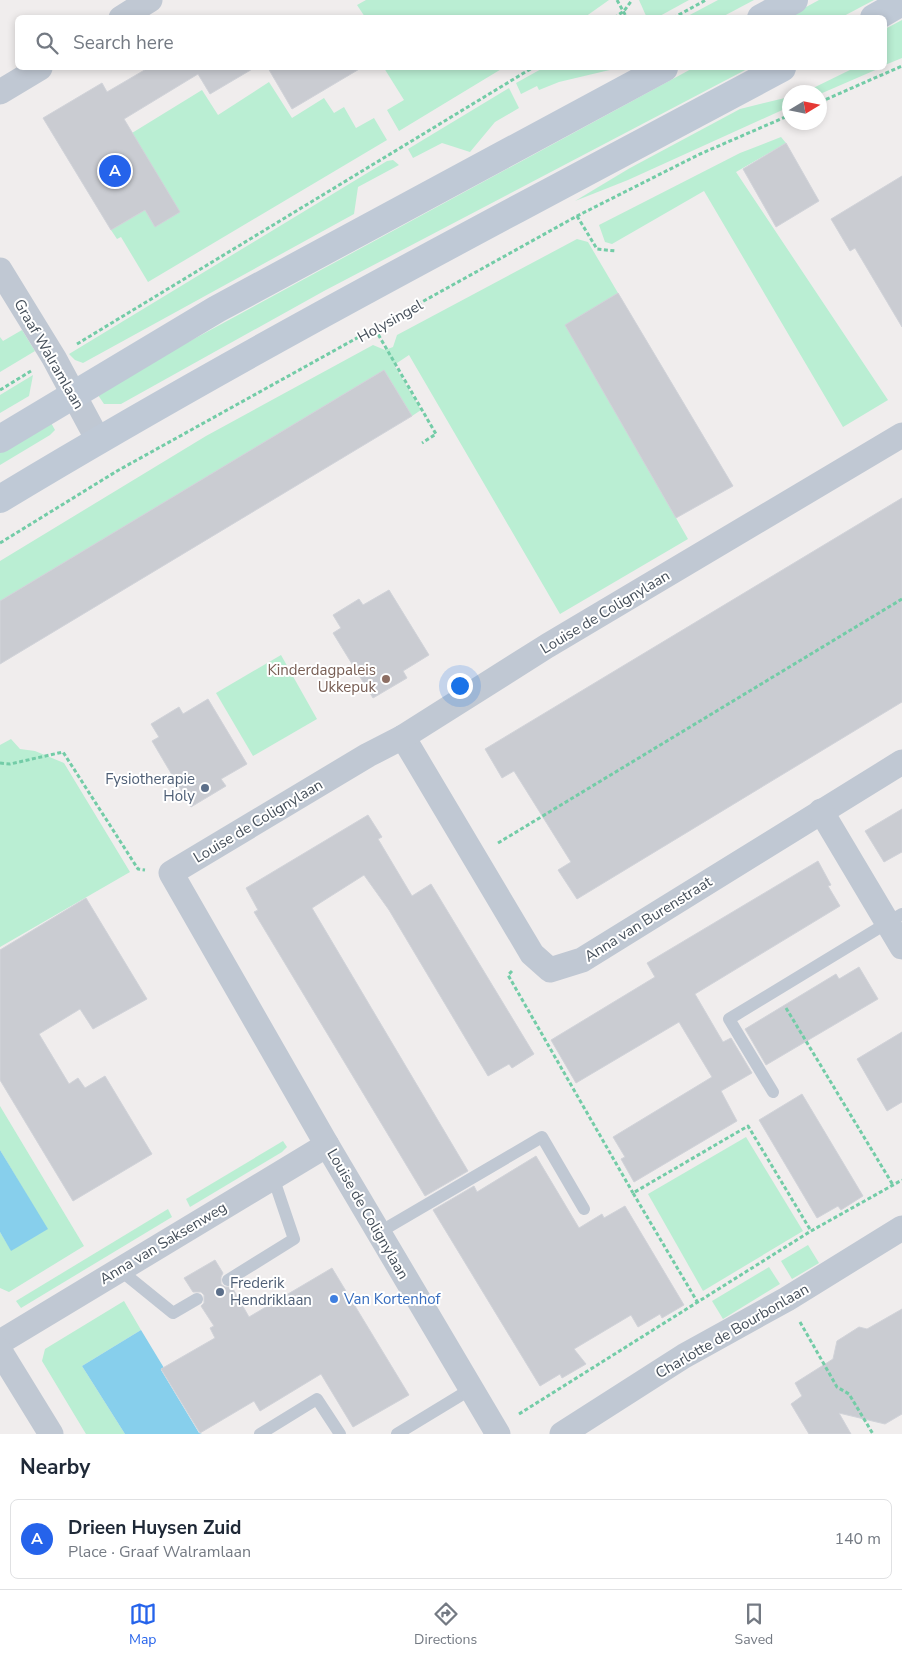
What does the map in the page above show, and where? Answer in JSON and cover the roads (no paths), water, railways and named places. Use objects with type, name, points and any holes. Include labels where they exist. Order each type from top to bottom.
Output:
[{"type":"street","points":[[126,15],[150,0]]},
{"type":"street","points":[[766,15],[794,0]]},
{"type":"street","points":[[879,15],[902,2]]},
{"type":"street","points":[[0,92],[37,70]]},
{"type":"street","points":[[0,440],[217,309],[660,70]]},
{"type":"street","points":[[0,499],[98,440],[302,325],[778,70]]},
{"type":"street","name":"Graaf Walramlaan","points":[[0,270],[54,358],[98,440]]},
{"type":"street","name":"Louise de Colignylaan","points":[[497,1431],[378,1233],[171,873],[368,755],[403,737],[547,646],[902,435]]},
{"type":"street","name":"Anna van Burenstraat","points":[[403,737],[532,954],[550,970],[582,960],[902,762]]},
{"type":"street","points":[[821,811],[895,918],[902,947]]},
{"type":"street","name":"Anna van Saksenweg","points":[[0,1342],[327,1145]]},
{"type":"street","name":"Charlotte de Bourbonlaan","points":[[562,1434],[684,1356],[788,1299],[902,1228]]},
{"type":"street","points":[[0,1350],[51,1434]]},
{"type":"lane","points":[[773,1092],[729,1018],[895,918]]},
{"type":"lane","points":[[378,1233],[542,1137],[584,1209]]},
{"type":"lane","points":[[228,1280],[294,1239],[273,1177]]},
{"type":"lane","points":[[120,1270],[173,1312],[197,1299]]},
{"type":"lane","points":[[397,1434],[472,1389]]},
{"type":"lane","points":[[260,1434],[317,1399],[340,1434]]},
{"type":"water","points":[[0,1150],[48,1229],[11,1251],[0,1232]]},
{"type":"water","points":[[141,1330],[164,1368],[161,1370],[199,1433],[202,1434],[125,1434],[82,1366]]},
{"type":"place","name":"Drieen Huysen Zuid","points":[[115,171]]},
{"type":"place","name":"Kinderdagpaleis Ukkepuk","points":[[386,679]]},
{"type":"place","name":"Fysiotherapie Holy","points":[[205,788]]},
{"type":"place","name":"Frederik Hendriklaan","points":[[220,1292]]},
{"type":"place","name":"Van Kortenhof","points":[[334,1299]]}]
